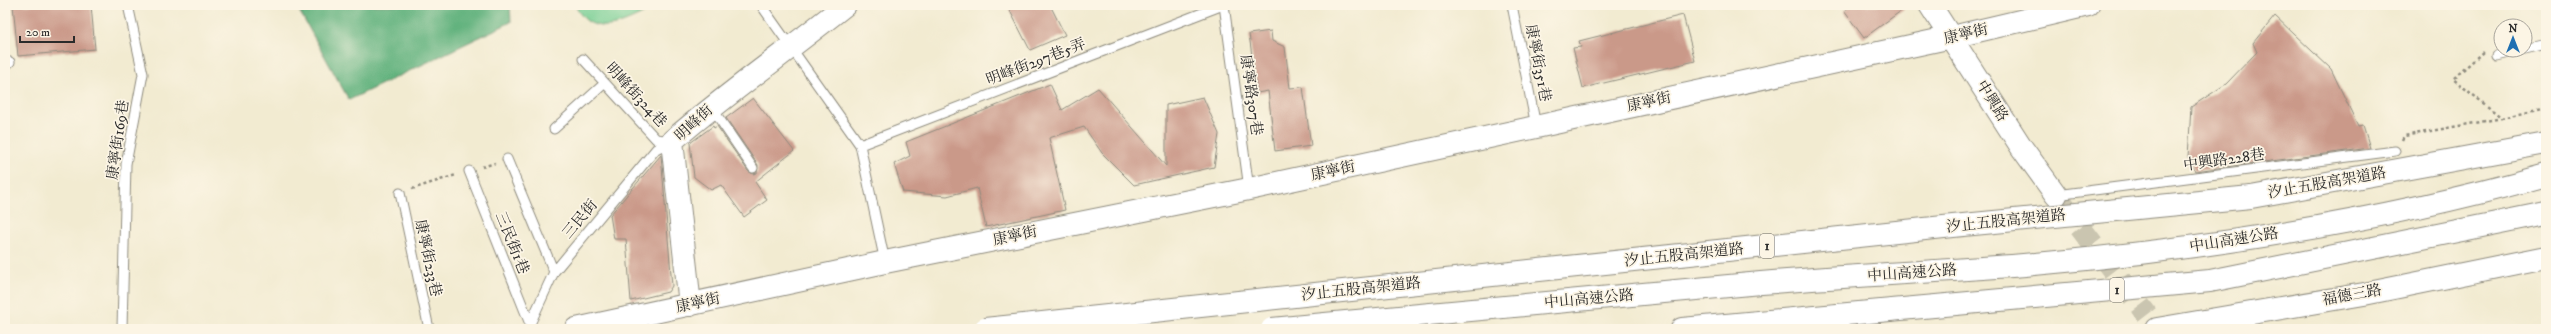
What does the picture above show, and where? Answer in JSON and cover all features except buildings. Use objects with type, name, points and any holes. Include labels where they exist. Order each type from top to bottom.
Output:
[{"type":"main road","name":"明峰街","points":[[690,305],[672,141],[711,107],[793,47],[845,5]]},
{"type":"main road","name":"中興路","points":[[1930,5],[2022,148],[2056,195]]},
{"type":"main road","name":"康寧街","points":[[576,329],[885,262],[1249,189],[1952,37],[2088,5]]},
{"type":"main road","name":"汐止五股高架道路","points":[[985,329],[2251,196],[2546,143]]},
{"type":"main road","name":"中山高速公路","points":[[1272,329],[1762,283],[2015,266],[2197,246],[2375,217],[2483,193],[2546,175]]},
{"type":"main road","name":"1","points":[[1682,329],[2210,281],[2546,213]]},
{"type":"main road","name":"福德三路","points":[[2155,325],[2364,294],[2546,257]]},
{"type":"lane","name":"康寧街169巷","points":[[122,329],[126,164],[143,74],[128,5]]},
{"type":"lane","points":[[761,5],[793,47],[860,145],[885,262]]},
{"type":"lane","name":"明峰街297巷5弄","points":[[860,145],[1224,5]]},
{"type":"lane","name":"康寧路307巷","points":[[1224,5],[1249,189]]},
{"type":"lane","name":"康寧街351巷","points":[[1512,5],[1536,126]]},
{"type":"lane","points":[[2533,47],[2546,44]]},
{"type":"lane","name":"明峰街324巷","points":[[583,59],[656,139],[672,141]]},
{"type":"lane","points":[[554,129],[605,83]]},
{"type":"lane","points":[[711,107],[753,168]]},
{"type":"lane","name":"三民街","points":[[530,326],[554,272],[656,149],[672,141]]},
{"type":"lane","name":"中興路228巷","points":[[2056,195],[2395,151]]},
{"type":"lane","points":[[507,159],[554,272]]},
{"type":"lane","name":"三民街1巷","points":[[469,171],[530,326]]},
{"type":"lane","name":"康寧街233巷","points":[[400,193],[429,329]]},
{"type":"path","points":[[2493,54],[2484,50],[2453,79],[2502,118]]},
{"type":"path","points":[[2395,151],[2404,136],[2502,118],[2546,108]]},
{"type":"path","points":[[400,193],[507,159]]},
{"type":"green space","points":[[296,5],[510,5],[511,22],[349,100]]},
{"type":"green space","points":[[575,5],[658,5],[625,22],[602,26],[592,24],[583,17]]},
{"type":"tunnel","points":[[2060,201],[2147,315]]}]
